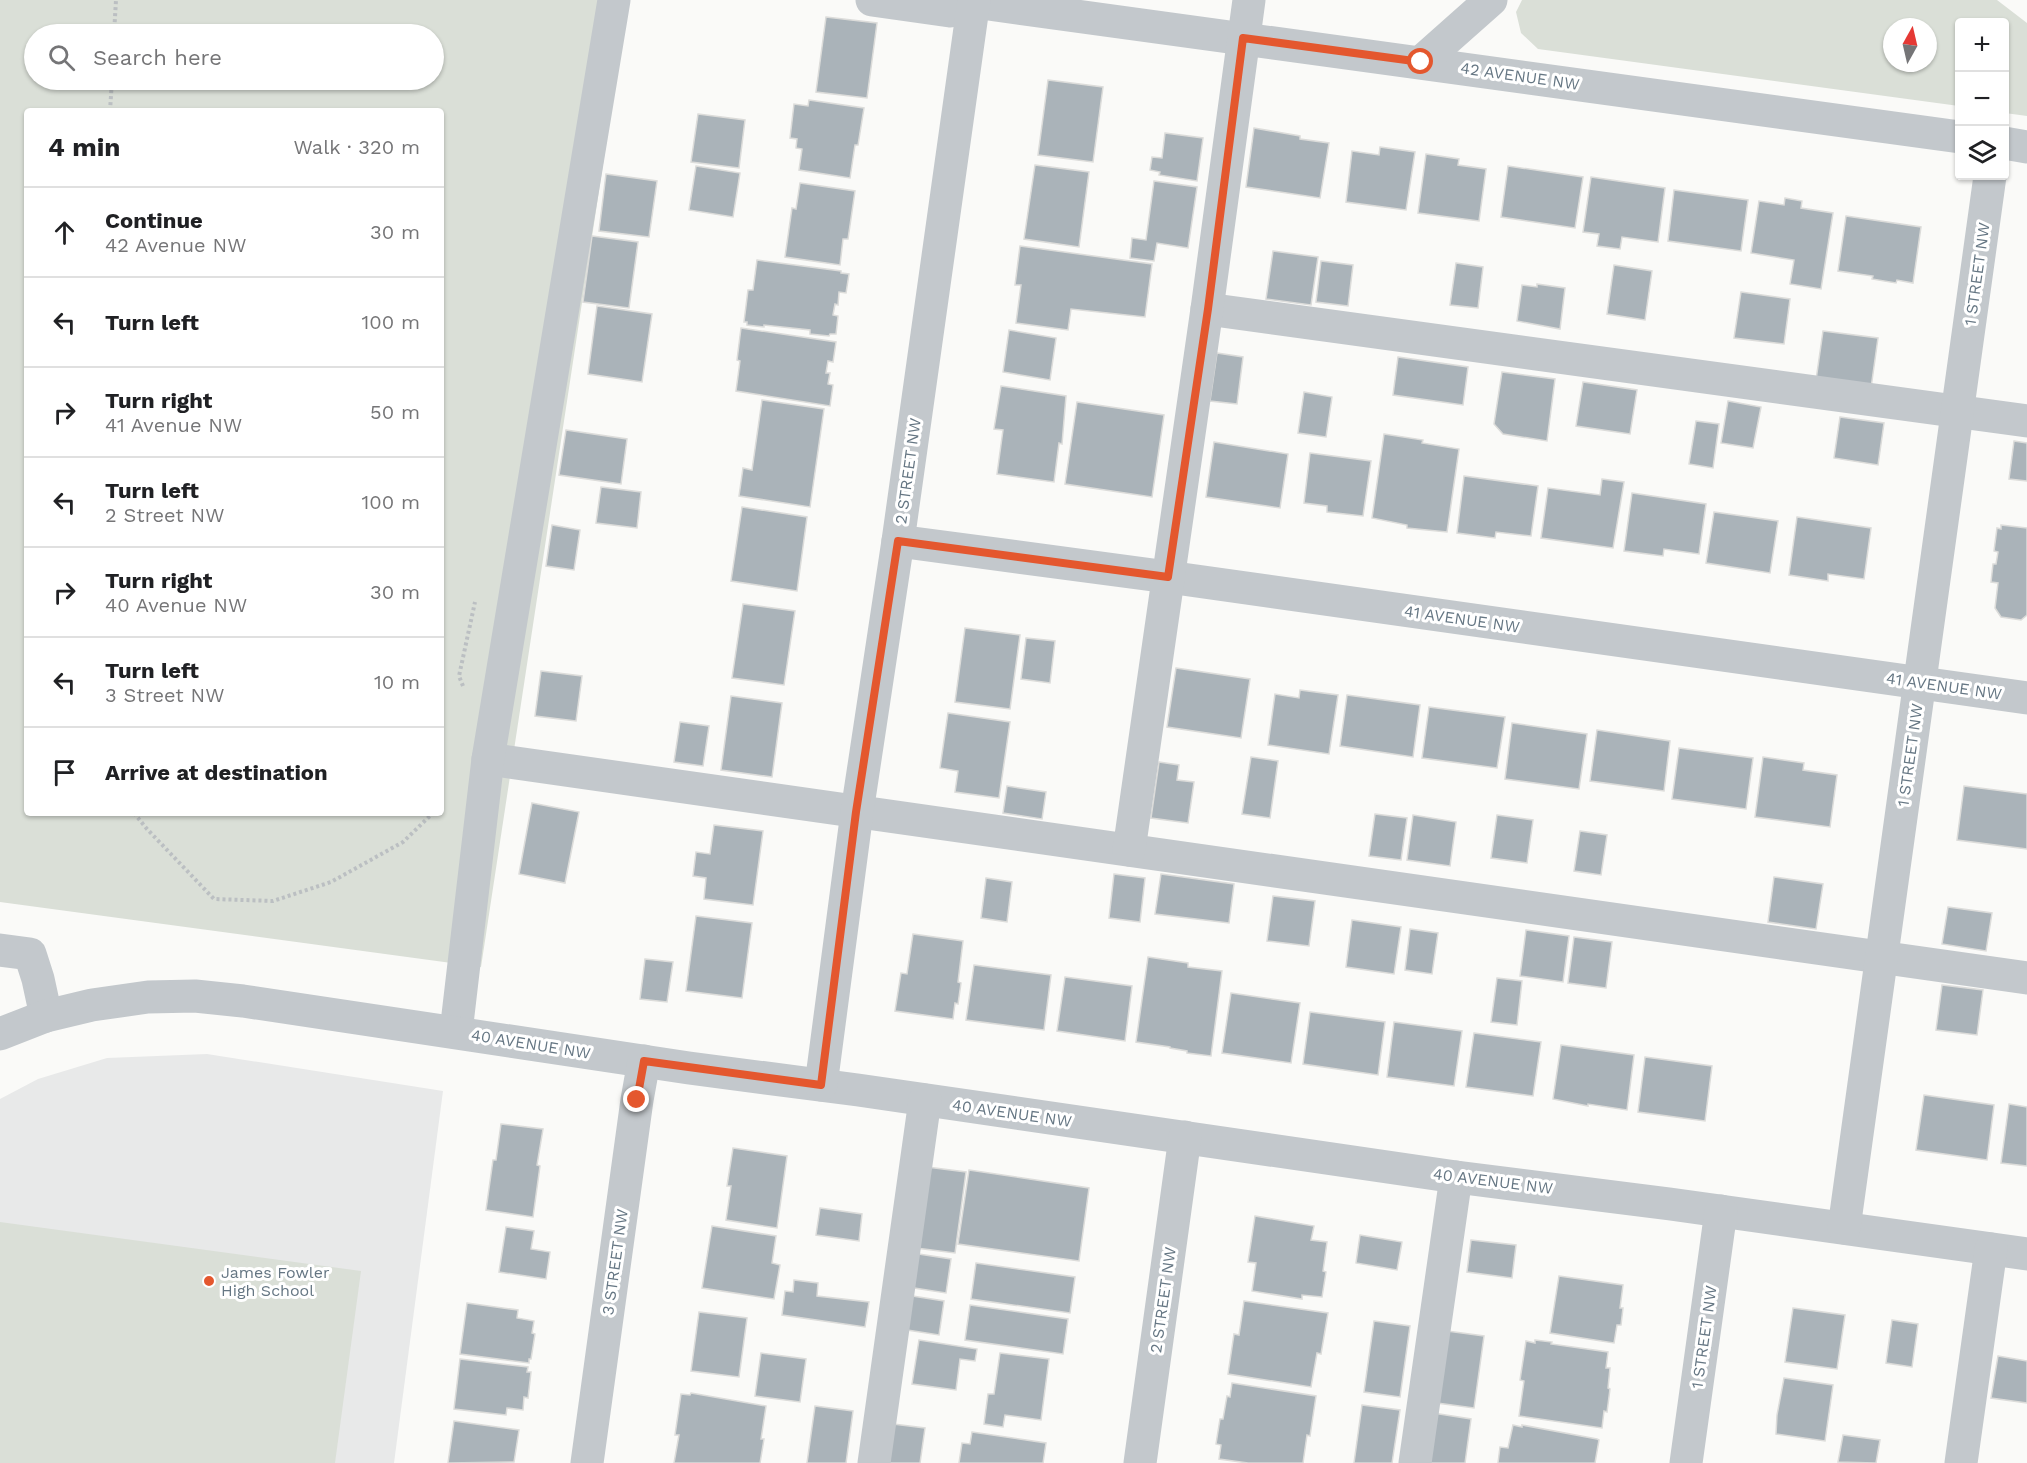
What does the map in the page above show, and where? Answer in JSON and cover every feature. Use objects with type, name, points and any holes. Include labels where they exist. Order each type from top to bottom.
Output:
[{"type":"street","points":[[456,1032],[488,759],[614,0]]},
{"type":"street","points":[[872,0],[950,11],[974,1]]},
{"type":"street","points":[[1129,850],[1208,309],[1249,0]]},
{"type":"street","points":[[1421,62],[1491,0]]},
{"type":"street","name":"42 AVENUE NW","points":[[974,1],[1955,136]]},
{"type":"street","name":"2 STREET NW","points":[[821,1085],[856,812],[898,541],[974,1]]},
{"type":"street","points":[[2009,144],[2027,147]]},
{"type":"street","name":"1 STREET NW","points":[[1844,1228],[1989,180]]},
{"type":"street","points":[[1208,309],[2027,422]]},
{"type":"street","name":"41 AVENUE NW","points":[[898,541],[2027,698]]},
{"type":"street","points":[[488,759],[2027,978]]},
{"type":"street","points":[[0,950],[30,954],[46,1016]]},
{"type":"street","name":"40 AVENUE NW","points":[[0,1034],[46,1016],[92,1005],[148,997],[195,996],[243,1001],[1456,1177],[2027,1254]]},
{"type":"street","name":"3 STREET NW","points":[[587,1463],[644,1061]]},
{"type":"street","points":[[874,1463],[925,1100]]},
{"type":"street","name":"2 STREET NW","points":[[1140,1463],[1185,1137]]},
{"type":"street","points":[[1415,1463],[1456,1177]]},
{"type":"street","name":"1 STREET NW","points":[[1686,1463],[1721,1211]]},
{"type":"street","points":[[1961,1463],[1991,1249]]},
{"type":"path","points":[[115,24],[116,0]]},
{"type":"path","points":[[110,108],[111,90]]},
{"type":"path","points":[[136,816],[214,899],[273,901],[331,882],[403,842],[430,816]]},
{"type":"shaded area","points":[[0,0],[628,0],[481,967],[0,902]]},
{"type":"shaded area","points":[[1522,0],[1997,0],[2027,23],[2027,116],[2009,114],[2009,18],[1955,18],[1955,105],[1538,49],[1521,33],[1516,12]]},
{"type":"shaded area","name":"James Fowler High School","points":[[207,1054],[443,1091],[394,1463],[0,1463],[0,1099],[38,1079],[107,1058]]},
{"type":"shaded area","points":[[0,1222],[361,1271],[335,1463],[0,1463]]},
{"type":"building","points":[[826,17],[877,23],[867,98],[816,92]]},
{"type":"building","points":[[1048,80],[1103,87],[1093,162],[1038,155]]},
{"type":"building","points":[[809,100],[864,108],[850,178],[799,170],[802,149],[796,148],[797,139],[790,138],[794,104],[808,106]]},
{"type":"building","points":[[698,114],[745,120],[739,168],[691,162]]},
{"type":"building","points":[[1254,128],[1329,143],[1320,198],[1246,187]]},
{"type":"building","points":[[1165,133],[1203,138],[1197,181],[1159,175],[1160,172],[1150,170],[1152,157],[1162,158]]},
{"type":"building","points":[[1380,147],[1415,152],[1406,210],[1346,202],[1352,151],[1379,155]]},
{"type":"building","points":[[1426,154],[1459,159],[1458,165],[1486,169],[1479,221],[1418,213]]},
{"type":"building","points":[[1035,165],[1089,172],[1079,247],[1024,239]]},
{"type":"building","points":[[696,166],[740,173],[733,217],[689,210]]},
{"type":"building","points":[[1508,166],[1583,177],[1575,228],[1501,217]]},
{"type":"building","points":[[606,174],[657,181],[649,237],[599,231]]},
{"type":"building","points":[[1591,177],[1665,188],[1658,242],[1622,237],[1620,249],[1597,246],[1599,234],[1583,232]]},
{"type":"building","points":[[1154,181],[1197,187],[1188,248],[1157,243],[1154,261],[1130,258],[1132,238],[1146,240]]},
{"type":"building","points":[[800,183],[855,191],[848,239],[843,239],[840,265],[785,257],[792,208],[796,209]]},
{"type":"building","points":[[1674,190],[1748,200],[1741,251],[1668,241]]},
{"type":"building","points":[[1785,198],[1802,201],[1801,208],[1833,213],[1821,289],[1790,284],[1794,260],[1751,253],[1759,201],[1784,205]]},
{"type":"building","points":[[1846,216],[1921,227],[1913,283],[1897,280],[1896,283],[1872,279],[1873,276],[1838,271]]},
{"type":"building","points":[[592,236],[638,242],[629,308],[583,302]]},
{"type":"building","points":[[1020,246],[1152,264],[1145,317],[1071,309],[1068,330],[1016,323],[1021,285],[1015,285]]},
{"type":"building","points":[[1273,251],[1318,257],[1311,305],[1266,299]]},
{"type":"building","points":[[757,260],[849,274],[846,293],[839,292],[838,305],[835,304],[833,315],[838,316],[836,334],[829,336],[810,334],[810,330],[747,325],[747,322],[744,322],[748,290],[753,290]]},
{"type":"building","points":[[1321,261],[1353,265],[1348,306],[1316,302]]},
{"type":"building","points":[[1456,263],[1483,267],[1478,308],[1450,305]]},
{"type":"building","points":[[1614,265],[1652,271],[1645,320],[1607,314]]},
{"type":"building","points":[[1537,284],[1565,288],[1560,329],[1517,321],[1522,285],[1537,287]]},
{"type":"building","points":[[1741,292],[1790,299],[1784,344],[1734,338]]},
{"type":"building","points":[[597,306],[652,314],[642,382],[588,374]]},
{"type":"building","points":[[741,328],[836,342],[833,362],[828,361],[826,373],[830,373],[828,384],[833,385],[830,406],[736,391]]},
{"type":"building","points":[[1009,330],[1056,338],[1050,380],[1003,372]]},
{"type":"building","points":[[1823,331],[1878,338],[1871,388],[1816,380]]},
{"type":"building","points":[[1217,353],[1243,357],[1237,404],[1210,401]]},
{"type":"building","points":[[1398,357],[1468,367],[1463,405],[1393,395]]},
{"type":"building","points":[[1502,372],[1555,379],[1547,441],[1503,434],[1494,424]]},
{"type":"building","points":[[1583,382],[1637,390],[1630,434],[1576,426]]},
{"type":"building","points":[[1001,386],[1066,396],[1062,444],[1059,443],[1054,482],[997,474],[1003,430],[994,429]]},
{"type":"building","points":[[1304,392],[1332,397],[1326,437],[1298,433]]},
{"type":"building","points":[[762,400],[824,409],[810,507],[739,496],[743,468],[752,470]]},
{"type":"building","points":[[1728,401],[1761,407],[1753,448],[1721,443]]},
{"type":"building","points":[[1077,402],[1164,415],[1152,497],[1065,484]]},
{"type":"building","points":[[1840,417],[1884,423],[1878,465],[1834,458]]},
{"type":"building","points":[[1696,421],[1719,424],[1713,468],[1689,464]]},
{"type":"building","points":[[566,430],[627,439],[621,484],[559,475]]},
{"type":"building","points":[[1384,434],[1459,449],[1447,532],[1407,528],[1407,525],[1372,518]]},
{"type":"building","points":[[2014,441],[2027,443],[2027,481],[2009,479]]},
{"type":"building","points":[[1214,442],[1288,454],[1280,508],[1206,497]]},
{"type":"building","points":[[1310,453],[1371,461],[1363,516],[1327,512],[1327,506],[1304,503]]},
{"type":"building","points":[[1464,476],[1538,486],[1531,536],[1496,532],[1495,538],[1457,533]]},
{"type":"building","points":[[1602,479],[1624,482],[1613,548],[1541,538],[1548,488],[1600,495]]},
{"type":"building","points":[[601,487],[641,492],[637,528],[596,523]]},
{"type":"building","points":[[1632,493],[1706,504],[1699,554],[1664,549],[1663,556],[1624,551]]},
{"type":"building","points":[[742,507],[807,517],[797,591],[731,581]]},
{"type":"building","points":[[1714,512],[1778,521],[1770,573],[1706,563]]},
{"type":"building","points":[[1797,517],[1871,528],[1864,579],[1828,574],[1828,581],[1789,575]]},
{"type":"building","points":[[552,525],[580,530],[574,570],[546,566]]},
{"type":"building","points":[[2001,525],[2027,528],[2027,615],[2021,620],[2001,617],[1995,608],[1998,583],[1991,582],[1993,564],[1996,564],[1998,552],[1994,551],[1997,528],[2001,529]]},
{"type":"building","points":[[743,604],[795,611],[784,685],[732,678]]},
{"type":"building","points":[[965,628],[1020,635],[1010,709],[955,702]]},
{"type":"building","points":[[1026,638],[1055,641],[1050,683],[1021,679]]},
{"type":"building","points":[[1176,668],[1250,679],[1241,738],[1167,727]]},
{"type":"building","points":[[541,671],[582,676],[576,721],[535,716]]},
{"type":"building","points":[[1300,690],[1338,695],[1329,754],[1268,745],[1275,694],[1299,698]]},
{"type":"building","points":[[1347,695],[1420,705],[1413,757],[1340,746]]},
{"type":"building","points":[[731,696],[782,703],[772,777],[721,770]]},
{"type":"building","points":[[1429,707],[1505,717],[1497,768],[1422,758]]},
{"type":"building","points":[[948,713],[1010,722],[999,798],[955,792],[958,771],[940,768]]},
{"type":"building","points":[[680,722],[709,726],[703,766],[674,762]]},
{"type":"building","points":[[1512,723],[1587,734],[1579,789],[1505,779]]},
{"type":"building","points":[[1597,730],[1670,741],[1664,791],[1590,781]]},
{"type":"building","points":[[1679,748],[1753,758],[1746,809],[1672,799]]},
{"type":"building","points":[[1251,757],[1278,761],[1270,818],[1242,814]]},
{"type":"building","points":[[1763,757],[1804,763],[1803,770],[1837,775],[1830,827],[1755,817]]},
{"type":"building","points":[[1159,762],[1179,765],[1177,780],[1194,782],[1188,823],[1151,818]]},
{"type":"building","points":[[1007,786],[1046,792],[1042,819],[1003,813]]},
{"type":"building","points":[[1964,786],[2027,794],[2027,849],[1957,840]]},
{"type":"building","points":[[532,803],[579,812],[565,883],[519,874]]},
{"type":"building","points":[[1375,814],[1407,818],[1401,860],[1369,856]]},
{"type":"building","points":[[1413,815],[1456,822],[1450,866],[1407,860]]},
{"type":"building","points":[[1497,815],[1533,820],[1527,863],[1491,858]]},
{"type":"building","points":[[714,825],[763,831],[753,905],[704,899],[706,878],[693,876],[696,852],[710,854]]},
{"type":"building","points":[[1580,831],[1607,835],[1601,875],[1574,871]]},
{"type":"building","points":[[1114,874],[1145,878],[1140,922],[1109,918]]},
{"type":"building","points":[[1161,874],[1234,884],[1229,923],[1155,914]]},
{"type":"building","points":[[1774,877],[1823,884],[1816,929],[1768,922]]},
{"type":"building","points":[[986,878],[1012,882],[1007,922],[981,918]]},
{"type":"building","points":[[1273,896],[1315,901],[1309,946],[1267,941]]},
{"type":"building","points":[[1948,907],[1992,913],[1986,951],[1942,944]]},
{"type":"building","points":[[696,916],[752,923],[742,998],[686,991]]},
{"type":"building","points":[[1352,920],[1401,927],[1394,974],[1346,967]]},
{"type":"building","points":[[1410,929],[1438,933],[1432,974],[1405,970]]},
{"type":"building","points":[[1526,930],[1569,936],[1563,982],[1520,976]]},
{"type":"building","points":[[913,934],[963,941],[958,982],[961,983],[953,1019],[895,1011],[901,973],[907,974]]},
{"type":"building","points":[[1574,937],[1612,942],[1606,988],[1568,983]]},
{"type":"building","points":[[1148,957],[1188,963],[1188,967],[1222,971],[1211,1056],[1136,1042]]},
{"type":"building","points":[[645,959],[673,962],[667,1002],[640,999]]},
{"type":"building","points":[[974,965],[1051,975],[1044,1030],[966,1020]]},
{"type":"building","points":[[1065,977],[1132,986],[1125,1041],[1057,1031]]},
{"type":"building","points":[[1497,978],[1522,981],[1517,1025],[1491,1022]]},
{"type":"building","points":[[1942,985],[1983,990],[1977,1035],[1936,1030]]},
{"type":"building","points":[[1231,993],[1300,1003],[1291,1063],[1222,1053]]},
{"type":"building","points":[[1310,1012],[1385,1022],[1378,1075],[1303,1064]]},
{"type":"building","points":[[1394,1022],[1462,1031],[1454,1086],[1387,1077]]},
{"type":"building","points":[[1474,1033],[1541,1042],[1533,1096],[1466,1087]]},
{"type":"building","points":[[1561,1045],[1634,1055],[1627,1110],[1553,1099]]},
{"type":"building","points":[[1645,1057],[1712,1066],[1705,1121],[1638,1112]]},
{"type":"building","points":[[1924,1095],[1994,1105],[1987,1160],[1916,1150]]},
{"type":"building","points":[[2009,1104],[2027,1107],[2027,1166],[2001,1163]]},
{"type":"building","points":[[501,1124],[543,1129],[537,1165],[540,1166],[533,1217],[486,1210]]},
{"type":"building","points":[[733,1148],[787,1156],[777,1228],[726,1220],[731,1186],[727,1186]]},
{"type":"building","points":[[927,1167],[966,1172],[955,1253],[916,1248]]},
{"type":"building","points":[[969,1170],[1089,1188],[1079,1261],[958,1244]]},
{"type":"building","points":[[820,1208],[862,1214],[859,1241],[816,1235]]},
{"type":"building","points":[[1255,1216],[1314,1226],[1311,1240],[1327,1242],[1322,1297],[1302,1295],[1302,1299],[1252,1291],[1256,1263],[1248,1262]]},
{"type":"building","points":[[712,1226],[776,1236],[772,1263],[780,1265],[774,1299],[702,1288]]},
{"type":"building","points":[[506,1227],[534,1231],[531,1249],[550,1252],[546,1279],[499,1272]]},
{"type":"building","points":[[1360,1235],[1402,1242],[1397,1270],[1356,1263]]},
{"type":"building","points":[[1471,1240],[1516,1245],[1512,1278],[1467,1272]]},
{"type":"building","points":[[912,1253],[951,1259],[946,1293],[908,1287]]},
{"type":"building","points":[[976,1263],[1075,1277],[1070,1313],[971,1299]]},
{"type":"building","points":[[1559,1276],[1623,1285],[1620,1308],[1623,1308],[1621,1325],[1617,1325],[1614,1343],[1550,1333]]},
{"type":"building","points":[[794,1280],[818,1283],[817,1296],[869,1302],[865,1327],[782,1315],[785,1291],[793,1292]]},
{"type":"building","points":[[906,1295],[944,1301],[939,1335],[901,1329]]},
{"type":"building","points":[[1244,1301],[1328,1313],[1321,1354],[1317,1353],[1311,1387],[1228,1374],[1234,1334],[1239,1335]]},
{"type":"building","points":[[467,1303],[518,1310],[517,1318],[534,1321],[532,1333],[535,1334],[529,1363],[460,1354]]},
{"type":"building","points":[[970,1305],[1068,1319],[1063,1354],[965,1340]]},
{"type":"building","points":[[1793,1308],[1845,1315],[1837,1369],[1785,1362]]},
{"type":"building","points":[[699,1312],[747,1318],[739,1377],[691,1371]]},
{"type":"building","points":[[1892,1320],[1918,1324],[1912,1367],[1886,1363]]},
{"type":"building","points":[[1374,1321],[1410,1326],[1400,1397],[1364,1392]]},
{"type":"building","points":[[1447,1331],[1484,1336],[1474,1408],[1437,1403]]},
{"type":"building","points":[[919,1340],[977,1349],[975,1361],[960,1359],[956,1390],[912,1384]]},
{"type":"building","points":[[1535,1340],[1608,1352],[1606,1368],[1610,1368],[1608,1388],[1610,1389],[1602,1428],[1519,1416],[1524,1381],[1520,1380],[1526,1341],[1535,1343]]},
{"type":"building","points":[[761,1353],[806,1359],[800,1402],[755,1396]]},
{"type":"building","points":[[1000,1353],[1049,1359],[1041,1420],[1005,1415],[1003,1427],[984,1424],[988,1394],[994,1394]]},
{"type":"building","points":[[1998,1356],[2027,1361],[2027,1403],[1991,1398]]},
{"type":"building","points":[[460,1359],[528,1367],[527,1372],[531,1372],[528,1398],[524,1397],[523,1410],[507,1408],[506,1415],[454,1409]]},
{"type":"building","points":[[1784,1378],[1833,1385],[1825,1441],[1776,1434]]},
{"type":"building","points":[[1232,1383],[1316,1396],[1303,1463],[1248,1463],[1219,1459],[1221,1445],[1216,1444],[1220,1419],[1223,1419]]},
{"type":"building","points":[[691,1393],[766,1406],[760,1463],[674,1463],[679,1435],[675,1435],[681,1394],[690,1395]]},
{"type":"building","points":[[1362,1405],[1400,1410],[1392,1463],[1354,1463]]},
{"type":"building","points":[[815,1406],[853,1411],[846,1463],[807,1463]]},
{"type":"building","points":[[1433,1413],[1471,1419],[1465,1463],[1426,1463]]},
{"type":"building","points":[[454,1421],[519,1430],[514,1462],[448,1463]]},
{"type":"building","points":[[885,1423],[925,1428],[920,1463],[880,1463]]},
{"type":"building","points":[[1513,1425],[1597,1439],[1599,1440],[1595,1463],[1498,1463],[1500,1447],[1508,1448]]},
{"type":"building","points":[[972,1432],[1046,1443],[1043,1463],[959,1463],[962,1443],[970,1444]]},
{"type":"building","points":[[1843,1435],[1880,1440],[1876,1463],[1838,1462]]},
{"type":"place","name":"James Fowler High School","points":[[209,1281]]},
{"type":"route","points":[[637,1100],[644,1061],[821,1085],[856,812],[898,541],[1168,577],[1208,309],[1243,38],[1421,62]]}]
